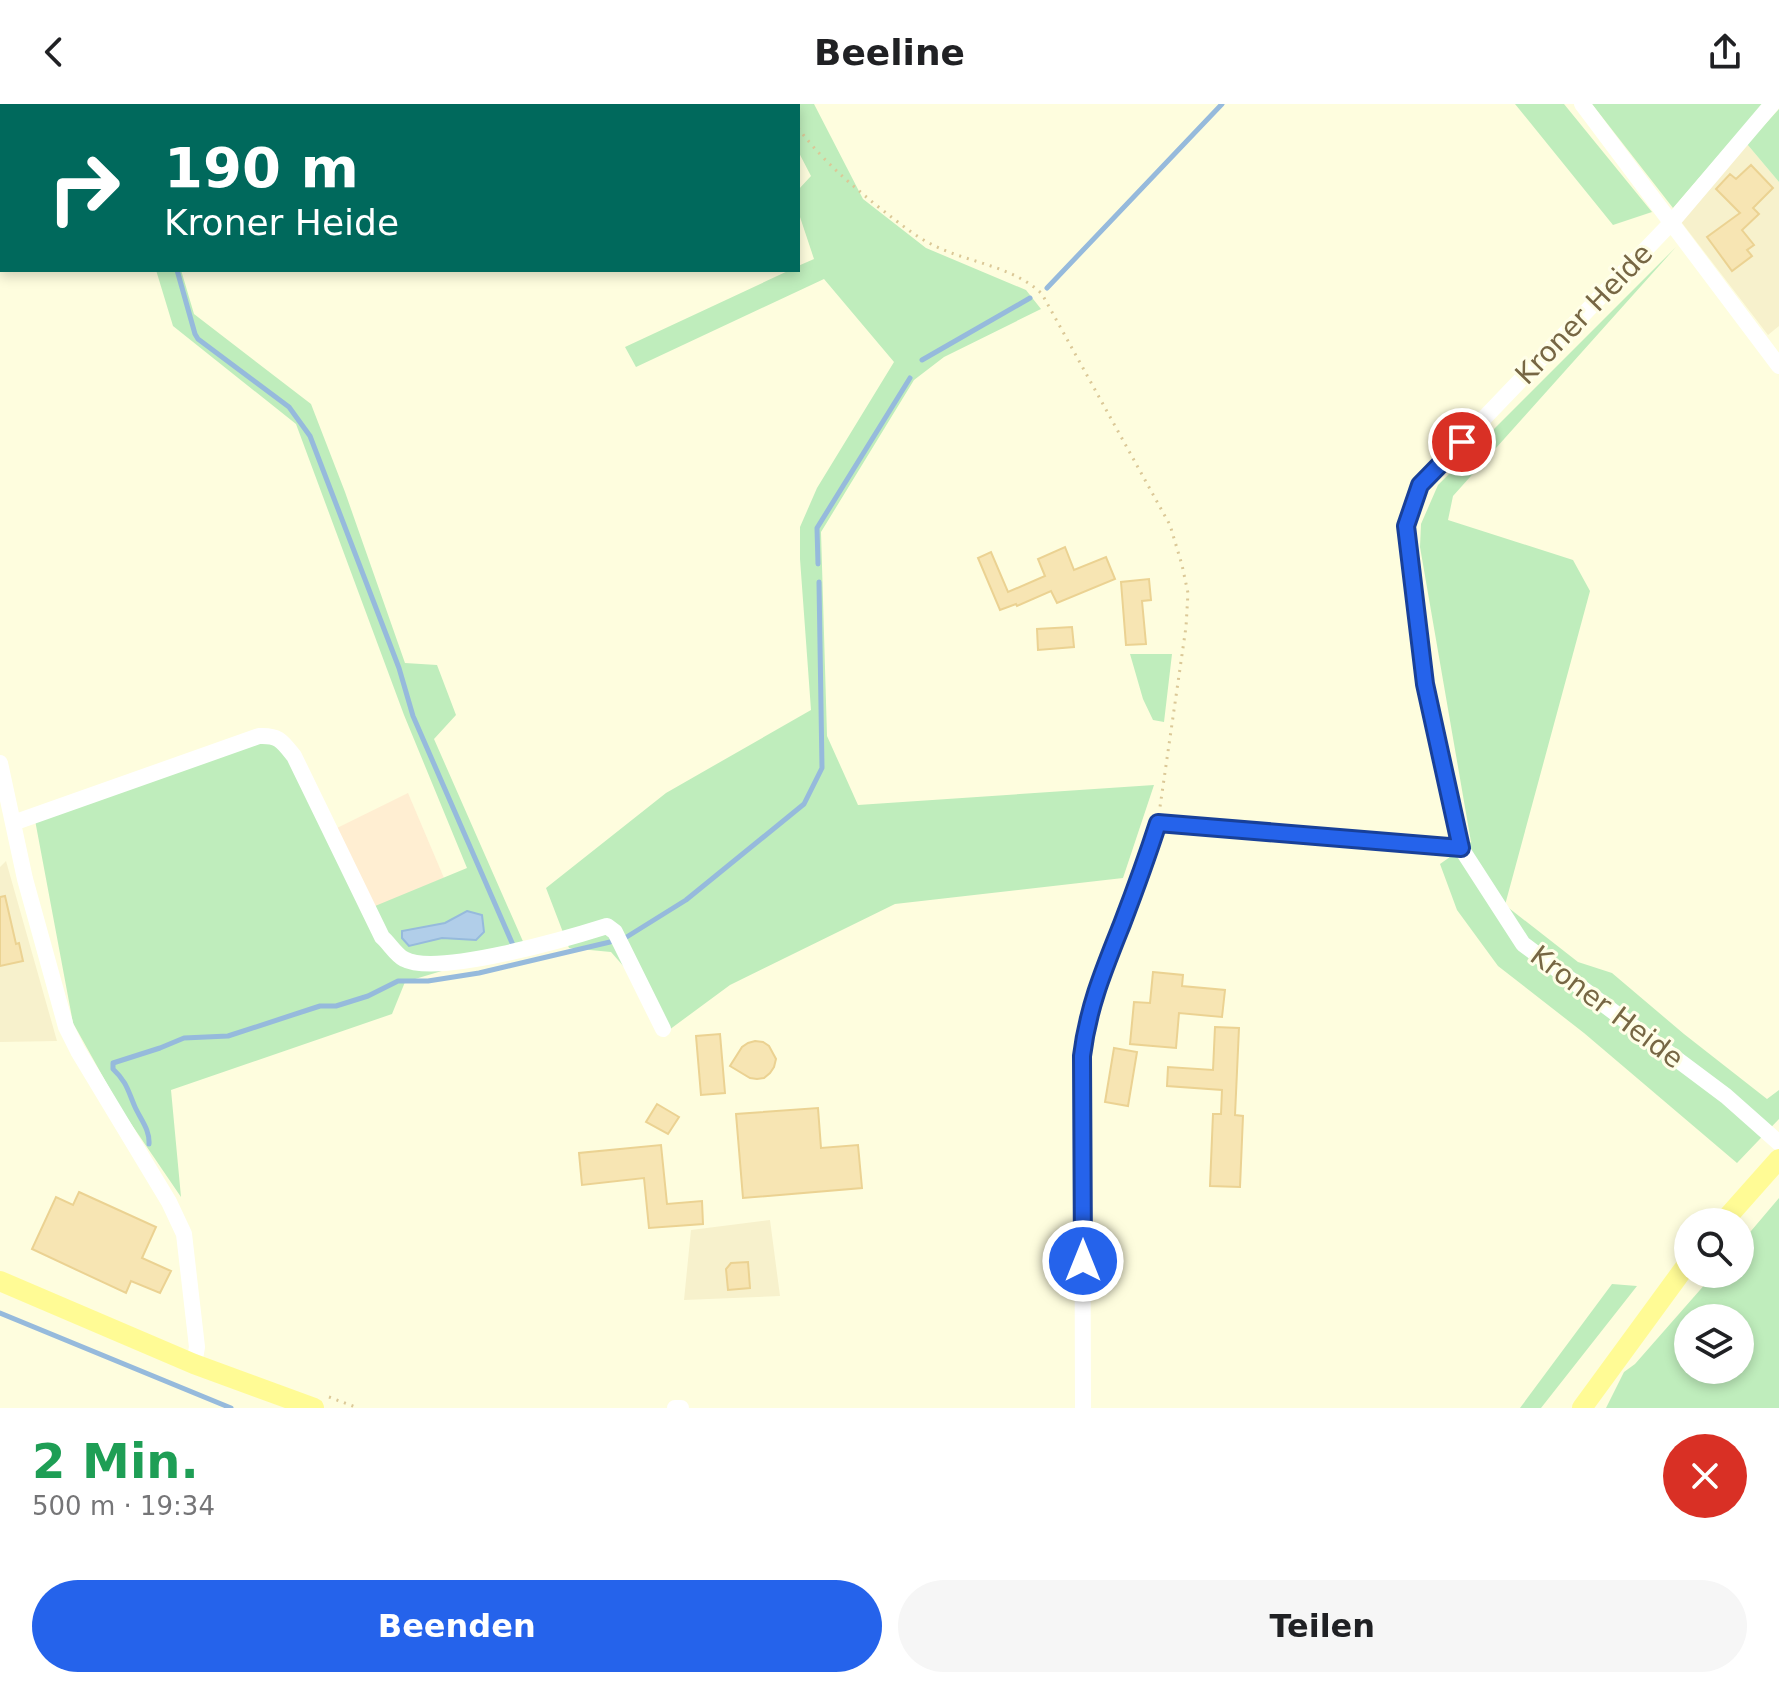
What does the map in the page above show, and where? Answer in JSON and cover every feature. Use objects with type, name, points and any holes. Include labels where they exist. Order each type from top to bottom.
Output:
[{"type":"main road","points":[[1735,1208],[1779,1159]]},
{"type":"main road","points":[[0,1281],[194,1364],[314,1408]]},
{"type":"main road","points":[[1582,1408],[1674,1282]]},
{"type":"street","points":[[1582,104],[1671,223]]},
{"type":"street","name":"Kroner Heide","points":[[1772,104],[1671,223],[1420,485],[1406,526],[1425,684],[1461,848],[1523,944],[1726,1096],[1779,1143]]},
{"type":"street","name":"Kroner Heide","points":[[1671,223],[1779,366]]},
{"type":"street","points":[[13,823],[259,736],[273,735],[283,741],[294,756],[382,937],[403,959],[425,964],[474,960],[607,926],[615,932],[663,1029]]},
{"type":"street","points":[[0,763],[25,879],[66,1027],[169,1202],[184,1234],[197,1347],[194,1364]]},
{"type":"street","points":[[1083,1408],[1082,1056],[1085,1032],[1095,994],[1158,823],[1461,848]]},
{"type":"street","points":[[675,1408],[681,1408]]},
{"type":"path","points":[[800,131],[836,171],[904,227],[932,245],[1022,279],[1042,294],[1170,525],[1188,593],[1186,627],[1158,823]]},
{"type":"shaded area","points":[[1747,144],[1779,182],[1779,326],[1768,335],[1679,219]]},
{"type":"shaded area","points":[[408,793],[444,878],[375,907],[337,828]]},
{"type":"shaded area","points":[[6,861],[57,1041],[0,1042],[0,867]]},
{"type":"shaded area","points":[[770,1220],[780,1296],[684,1300],[691,1230]]},
{"type":"green space","points":[[800,104],[814,104],[863,199],[926,248],[1026,290],[1041,309],[944,357],[914,380],[821,532],[827,736],[858,805],[1154,785],[1123,878],[895,904],[730,985],[669,1030],[632,976],[611,952],[569,948],[546,888],[666,793],[811,710],[800,527],[817,488],[894,362],[824,279],[636,367],[625,347],[786,272],[800,272],[800,265],[814,259],[800,217],[800,188],[811,176],[800,155]]},
{"type":"green space","points":[[1515,104],[1564,104],[1652,212],[1613,225]]},
{"type":"green space","points":[[1592,104],[1763,104],[1673,208]]},
{"type":"green space","points":[[1779,109],[1779,182],[1747,144]]},
{"type":"green space","points":[[1676,247],[1453,496],[1448,520],[1573,560],[1590,591],[1505,905],[1578,962],[1612,973],[1767,1099],[1779,1090],[1779,1119],[1737,1163],[1584,1033],[1498,966],[1457,910],[1440,864],[1471,842],[1420,547],[1421,524],[1438,485]]},
{"type":"green space","points":[[157,272],[182,272],[194,314],[311,404],[405,663],[437,665],[456,715],[434,739],[525,946],[405,982],[392,1014],[171,1090],[181,1197],[121,1109],[73,1023],[35,820],[274,730],[363,911],[467,868],[404,715],[296,424],[173,326]],"holes":[[[467,911],[476,939],[442,938],[409,946],[402,938],[402,931],[445,923]]]},
{"type":"green space","points":[[1130,654],[1172,654],[1164,722],[1153,720],[1143,699]]},
{"type":"green space","points":[[1779,1198],[1779,1408],[1606,1408],[1624,1372],[1635,1364],[1674,1320],[1674,1384],[1754,1384],[1754,1304],[1688,1304],[1702,1288],[1754,1288],[1754,1227]]},
{"type":"green space","points":[[1612,1284],[1637,1286],[1541,1408],[1520,1408]]},
{"type":"water","points":[[467,911],[482,915],[484,932],[476,940],[442,938],[409,946],[402,938],[402,931],[445,923]]},
{"type":"building","points":[[1751,165],[1773,188],[1753,208],[1759,214],[1742,230],[1754,245],[1747,250],[1752,256],[1732,271],[1707,237],[1740,213],[1716,189],[1730,174],[1736,179]]},
{"type":"building","points":[[1065,547],[1074,570],[1106,557],[1115,579],[1057,603],[1051,591],[1000,610],[978,558],[991,552],[1008,592],[1045,576],[1038,559]]},
{"type":"building","points":[[1149,579],[1151,600],[1142,601],[1146,644],[1126,645],[1121,582]]},
{"type":"building","points":[[1072,627],[1074,647],[1038,650],[1037,629]]},
{"type":"building","points":[[5,896],[23,961],[0,966],[0,897]]},
{"type":"building","points":[[1153,972],[1183,975],[1182,986],[1225,990],[1222,1017],[1179,1013],[1176,1048],[1130,1044],[1134,1002],[1150,1003]]},
{"type":"building","points":[[1215,1027],[1239,1028],[1235,1115],[1243,1116],[1240,1187],[1210,1186],[1213,1114],[1221,1114],[1222,1090],[1167,1086],[1168,1067],[1213,1070]]},
{"type":"building","points":[[720,1034],[725,1093],[701,1095],[696,1036]]},
{"type":"building","points":[[755,1041],[769,1046],[776,1059],[774,1067],[764,1078],[750,1078],[730,1066],[742,1047]]},
{"type":"building","points":[[1114,1048],[1137,1052],[1128,1106],[1105,1102]]},
{"type":"building","points":[[657,1104],[679,1117],[668,1134],[646,1122]]},
{"type":"building","points":[[818,1108],[821,1148],[858,1145],[862,1188],[743,1198],[736,1114]]},
{"type":"building","points":[[661,1145],[667,1204],[702,1201],[703,1224],[649,1228],[644,1178],[582,1185],[579,1153]]},
{"type":"building","points":[[79,1192],[156,1227],[142,1258],[171,1271],[160,1293],[131,1281],[126,1293],[32,1249],[56,1197],[73,1205]]},
{"type":"building","points":[[748,1262],[750,1288],[728,1290],[726,1269],[731,1263]]},
{"type":"waterway","points":[[1047,288],[1222,104]]},
{"type":"waterway","points":[[178,272],[198,339],[289,407],[310,436],[399,668],[413,716],[513,945]]},
{"type":"waterway","points":[[922,360],[1030,298]]},
{"type":"waterway","points":[[818,564],[817,528],[910,378]]},
{"type":"waterway","points":[[625,938],[686,900],[804,804],[822,768],[819,582]]},
{"type":"waterway","points":[[149,1144],[145,1125],[124,1083],[113,1069],[113,1063],[184,1038],[228,1036],[320,1006],[336,1006],[368,996],[398,981],[428,981],[479,973],[610,942]]},
{"type":"waterway","points":[[0,1313],[231,1408]]},
{"type":"route","points":[[1083,1261],[1082,1056],[1086,1022],[1158,823],[1461,848],[1425,684],[1406,526],[1420,485],[1462,442]]}]
